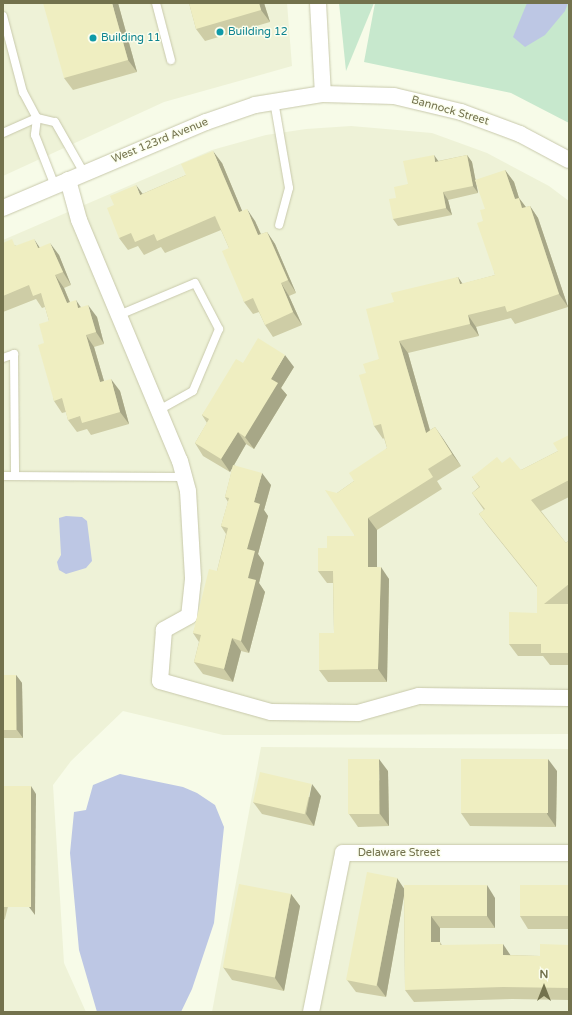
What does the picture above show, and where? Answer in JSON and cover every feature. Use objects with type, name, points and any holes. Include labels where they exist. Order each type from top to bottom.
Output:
[{"type":"street","points":[[318,3],[323,94]]},
{"type":"street","name":"West 123rd Avenue","points":[[3,208],[206,122],[274,101],[323,94]]},
{"type":"street","name":"Bannock Street","points":[[323,94],[394,96],[461,112],[520,134],[569,160]]},
{"type":"street","points":[[61,183],[79,220],[159,410],[180,461],[182,477],[188,491],[193,580],[189,616],[164,630],[160,681],[271,712],[358,713],[419,696],[569,698]]},
{"type":"street","name":"Delaware Street","points":[[311,1012],[343,853],[569,853]]},
{"type":"lane","points":[[156,3],[171,60]]},
{"type":"lane","points":[[3,16],[23,92],[37,118],[35,135],[61,183]]},
{"type":"lane","points":[[274,101],[290,188],[279,225]]},
{"type":"lane","points":[[3,133],[37,118],[55,122],[84,173]]},
{"type":"lane","points":[[119,315],[195,283],[218,329],[193,391],[159,410]]},
{"type":"lane","points":[[3,358],[14,354],[15,476]]},
{"type":"lane","points":[[3,476],[182,477]]},
{"type":"shaded area","points":[[3,3],[287,3],[292,66],[164,102],[3,176]]},
{"type":"shaded area","points":[[339,3],[374,3],[346,71]]},
{"type":"shaded area","points":[[375,3],[569,3],[569,123],[511,93],[364,62]]},
{"type":"shaded area","points":[[351,126],[432,133],[487,153],[549,186],[569,201],[569,734],[223,735],[123,711],[71,761],[53,785],[64,963],[86,1012],[3,1012],[3,240],[212,150],[266,135],[306,129]]},
{"type":"shaded area","points":[[261,747],[569,749],[569,1012],[212,1012]]},
{"type":"water","points":[[527,3],[568,3],[565,11],[545,35],[525,47],[513,37]]},
{"type":"water","points":[[66,516],[82,517],[87,521],[92,561],[86,568],[66,574],[59,570],[57,562],[61,555],[59,518]]},
{"type":"water","points":[[120,774],[183,787],[197,793],[215,805],[224,827],[214,923],[192,989],[181,1012],[97,1012],[79,950],[70,853],[74,812],[86,810],[93,785]]},
{"type":"building","name":"Building 11","points":[[43,3],[112,3],[128,60],[64,78]]},
{"type":"building","points":[[189,3],[259,3],[261,10],[196,29]]},
{"type":"building","points":[[213,151],[239,212],[247,209],[258,235],[267,232],[288,280],[281,283],[293,312],[265,325],[253,298],[244,302],[222,251],[229,248],[215,216],[157,241],[154,234],[135,242],[131,233],[119,238],[107,208],[114,205],[110,196],[136,185],[140,195],[186,175],[181,164]]},
{"type":"building","points":[[434,155],[435,162],[467,155],[473,186],[443,192],[446,208],[393,219],[389,199],[396,198],[394,187],[408,184],[403,161]]},
{"type":"building","points":[[505,170],[515,199],[519,198],[522,208],[530,206],[559,294],[507,312],[505,306],[468,315],[470,324],[399,341],[426,433],[435,427],[452,454],[428,469],[433,477],[368,518],[368,567],[381,567],[378,669],[319,670],[319,633],[334,633],[333,571],[318,571],[318,548],[327,548],[327,536],[355,536],[325,490],[337,493],[354,481],[349,473],[387,448],[381,424],[374,426],[359,375],[366,373],[363,364],[379,359],[366,309],[394,302],[391,293],[458,277],[460,284],[495,275],[477,223],[483,221],[480,210],[485,209],[475,180]]},
{"type":"building","points":[[12,239],[15,246],[34,239],[38,248],[50,243],[63,272],[55,275],[67,303],[76,300],[78,308],[88,305],[96,332],[86,335],[100,382],[111,379],[120,412],[82,423],[80,416],[68,420],[62,398],[54,401],[38,345],[44,343],[39,324],[49,321],[41,293],[33,296],[29,285],[3,296],[3,243]]},
{"type":"building","points":[[258,338],[285,355],[271,379],[278,383],[245,437],[238,432],[221,459],[195,443],[209,419],[202,415],[236,359],[243,363]]},
{"type":"building","points":[[569,435],[569,480],[531,500],[566,543],[569,540],[569,584],[544,604],[569,604],[569,653],[541,653],[541,644],[509,644],[509,612],[537,613],[537,586],[479,514],[485,509],[472,493],[480,487],[472,477],[497,457],[502,463],[510,457],[521,470],[558,451],[553,443]]},
{"type":"building","points":[[233,465],[262,473],[254,502],[260,504],[247,549],[255,551],[248,578],[256,580],[241,641],[232,638],[224,669],[194,662],[201,635],[193,633],[209,569],[217,571],[228,528],[221,526],[229,498],[225,497]]},
{"type":"building","points":[[3,675],[16,675],[16,730],[3,730]]},
{"type":"building","points":[[348,759],[379,759],[379,814],[348,814]]},
{"type":"building","points":[[461,759],[548,759],[548,813],[461,813]]},
{"type":"building","points":[[260,772],[312,784],[305,814],[253,802]]},
{"type":"building","points":[[3,786],[31,786],[31,907],[3,907]]},
{"type":"building","points":[[367,872],[397,878],[376,986],[346,980]]},
{"type":"building","points":[[239,884],[291,894],[275,978],[223,967]]},
{"type":"building","points":[[404,885],[487,885],[487,916],[431,916],[431,942],[440,942],[440,945],[503,944],[503,955],[540,956],[540,944],[569,945],[569,988],[503,987],[405,990]]},
{"type":"building","points":[[520,885],[569,885],[569,916],[520,916]]},
{"type":"place","name":"Building 12","points":[[220,32]]},
{"type":"place","name":"Building 11","points":[[93,38]]}]
